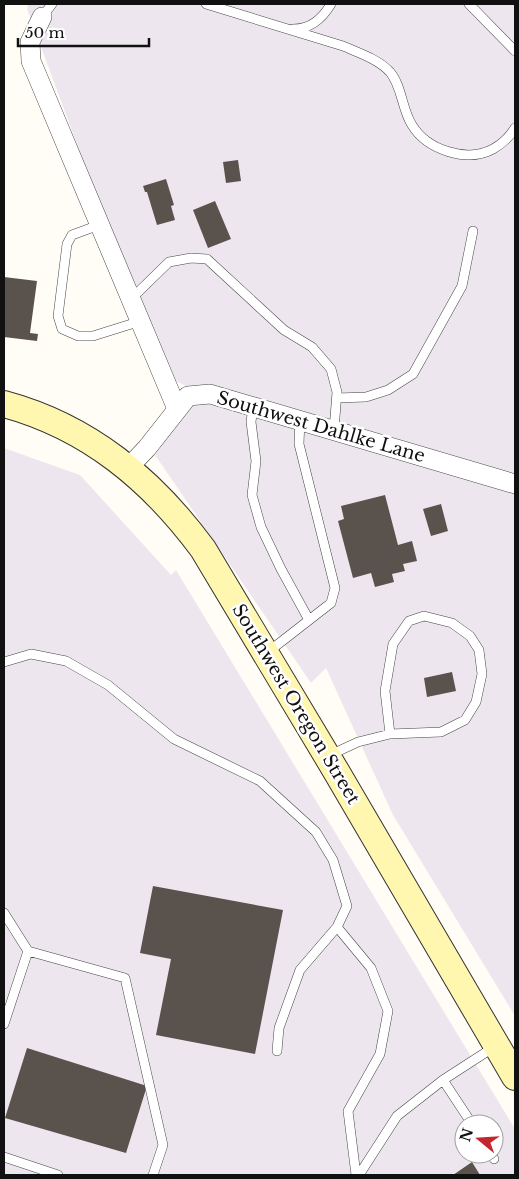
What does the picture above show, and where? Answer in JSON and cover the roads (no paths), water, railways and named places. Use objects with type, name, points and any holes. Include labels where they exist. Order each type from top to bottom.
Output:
[{"type":"main road","name":"Southwest Oregon Street","points":[[4,404],[22,409],[65,427],[108,453],[152,489],[204,549],[328,756],[515,1077]]},
{"type":"street","points":[[47,10],[30,42],[31,61],[177,409]]},
{"type":"street","name":"Southwest Dahlke Lane","points":[[128,468],[147,448],[188,396],[210,394],[515,484]]},
{"type":"lane","points":[[206,4],[343,46],[380,64],[391,74],[412,126],[426,141],[442,150],[461,154],[486,152],[493,149],[509,136],[515,128]]},
{"type":"lane","points":[[288,29],[310,26],[321,19],[331,4]]},
{"type":"lane","points":[[468,4],[515,51]]},
{"type":"lane","points":[[100,225],[72,236],[68,244],[58,316],[62,329],[78,336],[92,336],[140,321]]},
{"type":"lane","points":[[337,398],[366,397],[388,390],[413,374],[462,286],[473,231]]},
{"type":"lane","points":[[131,299],[169,262],[191,258],[207,258],[284,330],[312,347],[331,369],[337,398],[334,430]]},
{"type":"lane","points":[[253,406],[252,422],[256,461],[252,495],[261,527],[309,620]]},
{"type":"lane","points":[[266,654],[332,603],[335,588],[299,444],[300,420]]},
{"type":"lane","points":[[328,756],[358,742],[390,734],[441,732],[465,720],[476,702],[482,674],[479,650],[470,636],[452,623],[424,616],[409,622],[393,644],[384,691],[390,734]]},
{"type":"lane","points":[[4,662],[31,654],[66,661],[108,685],[174,739],[260,781],[316,832],[333,860],[347,906],[337,927],[300,970],[279,1028],[277,1051]]},
{"type":"lane","points":[[4,913],[28,951],[125,978],[163,1145],[153,1175]]},
{"type":"lane","points":[[337,927],[371,968],[388,1011],[380,1054],[348,1111],[358,1175]]},
{"type":"lane","points":[[4,1024],[28,951]]},
{"type":"lane","points":[[358,1175],[397,1116],[443,1080],[496,1046]]},
{"type":"lane","points":[[443,1080],[465,1114]]},
{"type":"lane","points":[[4,1157],[45,1173],[58,1175]]}]
